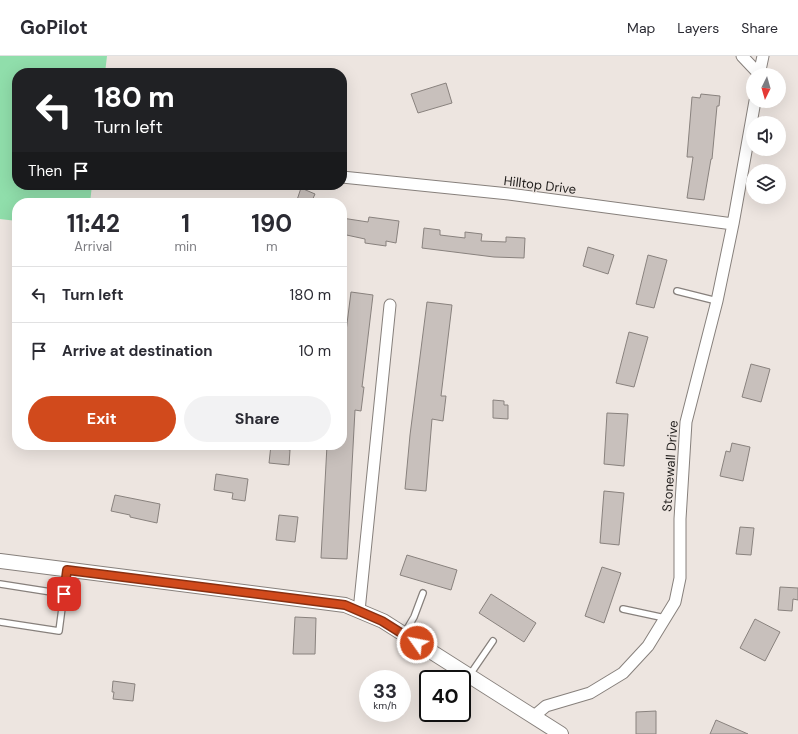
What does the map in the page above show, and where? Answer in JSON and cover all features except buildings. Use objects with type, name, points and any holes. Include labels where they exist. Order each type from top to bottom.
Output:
[{"type":"street","points":[[742,56],[753,68]]},
{"type":"street","points":[[760,68],[762,56]]},
{"type":"street","name":"Stonewall Drive","points":[[533,717],[546,706],[590,693],[623,673],[648,646],[675,602],[680,578],[680,519],[686,422],[717,301],[733,224],[754,108]]},
{"type":"street","name":"Hilltop Drive","points":[[347,178],[509,194],[733,224]]},
{"type":"street","points":[[359,611],[390,305]]},
{"type":"street","points":[[0,561],[345,605],[382,621],[460,670]]},
{"type":"street","points":[[471,677],[561,734]]},
{"type":"lane","points":[[677,291],[717,301]]},
{"type":"lane","points":[[0,622],[59,631],[67,570]]},
{"type":"lane","points":[[0,584],[64,594]]},
{"type":"lane","points":[[404,634],[414,617],[423,593]]},
{"type":"lane","points":[[623,609],[665,618]]},
{"type":"lane","points":[[471,673],[493,641]]},
{"type":"green space","points":[[0,56],[107,56],[106,68],[12,68],[12,190],[91,190],[91,198],[12,198],[12,220],[0,219]]},
{"type":"route","points":[[64,594],[67,570],[345,605],[382,621],[417,643]]}]
